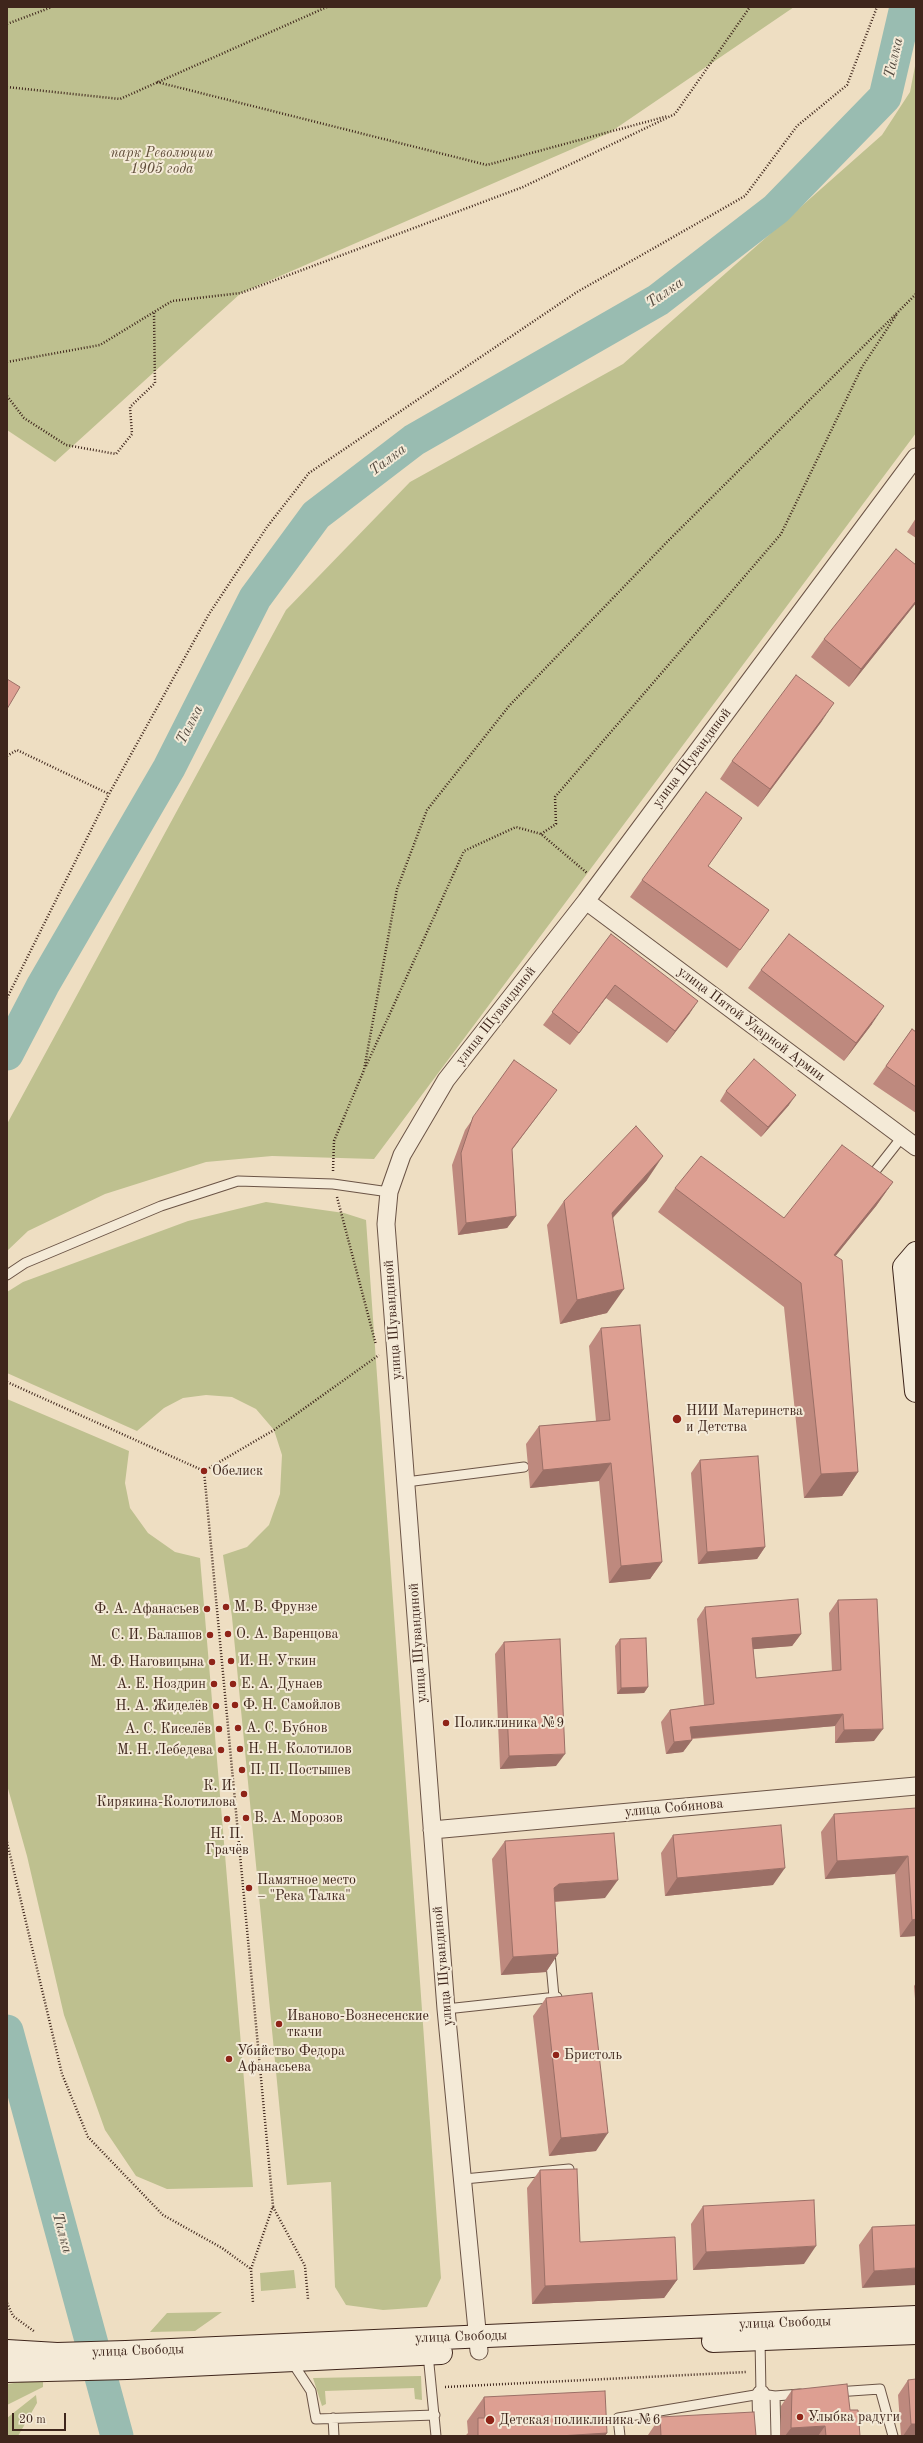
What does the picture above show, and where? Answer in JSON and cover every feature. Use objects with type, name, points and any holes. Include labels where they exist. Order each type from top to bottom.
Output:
[{"type":"main road","points":[[916,1253],[904,1267],[916,1391]]},
{"type":"main road","name":"улица Свободы","points":[[7,2371],[57,2362],[479,2344],[916,2317]]},
{"type":"main road","name":"улица Свободы","points":[[479,2344],[760,2340],[916,2333]]},
{"type":"main road","name":"улица Свободы","points":[[127,2360],[292,2362],[428,2346]]},
{"type":"main road","name":"улица Свободы","points":[[7,2351],[57,2362]]},
{"type":"street","name":"улица Шувандиной","points":[[479,2344],[446,2010],[386,1224],[389,1192],[402,1155],[446,1080],[586,901],[916,457]]},
{"type":"street","name":"улица Пятой Ударной Армии","points":[[586,901],[916,1147]]},
{"type":"street","name":"улица Собинова","points":[[432,1830],[916,1786]]},
{"type":"street","points":[[762,2436],[768,2395]]},
{"type":"lane","points":[[861,1189],[902,1137]]},
{"type":"lane","points":[[7,1275],[25,1263],[161,1206],[238,1181],[333,1184],[389,1192]]},
{"type":"lane","points":[[406,1482],[524,1467]]},
{"type":"lane","points":[[550,1945],[554,1997]]},
{"type":"lane","points":[[446,2010],[569,1996]]},
{"type":"lane","points":[[464,2180],[569,2169],[571,2192]]},
{"type":"lane","points":[[760,2340],[761,2371],[768,2395],[776,2436]]},
{"type":"lane","points":[[428,2346],[436,2436]]},
{"type":"lane","points":[[292,2362],[312,2391],[316,2419],[434,2415]]},
{"type":"lane","points":[[828,2392],[880,2389],[893,2436]]},
{"type":"lane","points":[[620,2436],[618,2418],[768,2395],[813,2393]]},
{"type":"lane","points":[[333,2418],[334,2436]]},
{"type":"path","points":[[7,24],[52,7]]},
{"type":"path","points":[[7,87],[120,99],[327,7]]},
{"type":"path","points":[[7,362],[100,345],[172,300],[241,293],[523,187],[675,114],[750,7]]},
{"type":"path","points":[[7,998],[109,794],[209,614],[267,527],[309,473],[577,292],[745,196],[797,126],[847,85],[877,7]]},
{"type":"path","points":[[157,82],[487,165],[675,114]]},
{"type":"path","points":[[364,1070],[397,889],[427,810],[509,706],[667,542],[916,294]]},
{"type":"path","points":[[541,834],[556,824],[555,797],[781,534],[862,367],[901,309]]},
{"type":"path","points":[[7,396],[24,418],[66,445],[116,454],[132,434],[130,407],[155,383],[154,312]]},
{"type":"path","points":[[7,756],[17,750],[109,794]]},
{"type":"path","points":[[204,1471],[274,1430],[379,1355],[333,1184],[334,1141],[364,1070],[464,851],[516,827],[541,834],[599,883]]},
{"type":"path","points":[[7,1382],[204,1471]]},
{"type":"path","points":[[204,1471],[272,2206],[305,2266],[308,2299]]},
{"type":"path","points":[[7,1842],[62,2074],[88,2137],[163,2215],[222,2248],[251,2269]]},
{"type":"path","points":[[253,2303],[251,2269],[272,2206]]},
{"type":"path","points":[[7,2303],[13,2316],[41,2336]]},
{"type":"path","points":[[432,2388],[761,2371]]},
{"type":"green space","name":"парк Революции 1905 года","points":[[7,7],[794,7],[609,133],[241,293],[55,462],[7,430]]},
{"type":"green space","points":[[916,61],[916,433],[374,1159],[272,1156],[206,1162],[105,1194],[28,1231],[7,1251],[7,1124],[286,610],[410,482],[623,364],[882,135],[910,92]]},
{"type":"green space","points":[[266,1202],[344,1213],[366,1220],[441,2278],[427,2307],[383,2310],[346,2305],[335,2287],[331,2182],[287,2185],[232,1617],[223,1555],[247,1547],[269,1525],[280,1494],[282,1455],[274,1430],[256,1409],[232,1397],[206,1395],[183,1398],[164,1408],[137,1431],[7,1373],[7,1292],[23,1282],[188,1221]]},
{"type":"green space","points":[[7,1399],[129,1451],[125,1483],[130,1508],[148,1533],[175,1552],[200,1558],[253,2187],[167,2189],[136,2176],[105,2130],[64,2015],[27,1856],[7,1785]]},
{"type":"green space","points":[[294,2270],[296,2288],[261,2291],[260,2273]]},
{"type":"green space","points":[[222,2312],[195,2331],[150,2332],[167,2313]]},
{"type":"green space","points":[[421,2376],[422,2400],[415,2399],[414,2388],[325,2391],[326,2404],[322,2406],[313,2378]]},
{"type":"green space","points":[[43,2379],[43,2387],[7,2405],[7,2384]]},
{"type":"green space","points":[[36,2395],[37,2403],[18,2436],[7,2436],[7,2418]]},
{"type":"building","points":[[896,549],[916,565],[916,601],[861,669],[824,639]]},
{"type":"building","points":[[796,675],[834,703],[770,789],[732,761]]},
{"type":"building","points":[[7,679],[20,687],[7,709]]},
{"type":"building","points":[[706,792],[742,818],[708,866],[769,910],[740,950],[642,880]]},
{"type":"building","points":[[611,934],[698,1001],[675,1031],[615,985],[579,1033],[552,1012]]},
{"type":"building","points":[[789,934],[884,1006],[856,1043],[761,970]]},
{"type":"building","points":[[912,1029],[916,1032],[916,1087],[886,1066]]},
{"type":"building","points":[[754,1059],[796,1095],[768,1127],[726,1091]]},
{"type":"building","points":[[514,1060],[557,1090],[512,1149],[516,1216],[466,1223],[461,1153],[473,1117]]},
{"type":"building","points":[[636,1126],[663,1156],[612,1213],[624,1289],[577,1300],[564,1201]]},
{"type":"building","points":[[842,1145],[893,1182],[834,1255],[842,1260],[858,1472],[821,1474],[801,1283],[675,1188],[701,1156],[784,1218]]},
{"type":"building","points":[[640,1325],[662,1562],[621,1566],[611,1463],[543,1470],[539,1426],[610,1420],[601,1328]]},
{"type":"building","points":[[758,1456],[765,1547],[707,1552],[700,1460]]},
{"type":"building","points":[[798,1599],[801,1634],[752,1638],[756,1678],[841,1670],[838,1600],[877,1599],[883,1729],[844,1730],[843,1714],[690,1727],[692,1740],[674,1742],[670,1710],[714,1704],[705,1607]]},
{"type":"building","points":[[646,1638],[648,1687],[621,1688],[620,1639]]},
{"type":"building","points":[[560,1639],[565,1754],[509,1756],[504,1642]]},
{"type":"building","points":[[916,1808],[916,1919],[912,1920],[908,1856],[837,1861],[834,1814]]},
{"type":"building","points":[[781,1825],[785,1868],[677,1878],[673,1835]]},
{"type":"building","points":[[614,1833],[618,1880],[559,1884],[554,1888],[558,1954],[513,1957],[505,1841]]},
{"type":"building","points":[[592,1993],[608,2133],[561,2138],[546,1998]]},
{"type":"building","points":[[577,2169],[580,2242],[675,2237],[677,2280],[545,2286],[540,2170]]},
{"type":"building","points":[[814,2200],[816,2246],[706,2252],[703,2206]]},
{"type":"building","points":[[916,2225],[916,2268],[874,2271],[872,2227]]},
{"type":"building","points":[[916,2379],[916,2424],[911,2424],[908,2380]]},
{"type":"building","points":[[847,2384],[850,2410],[858,2410],[860,2436],[826,2436],[825,2426],[791,2428],[792,2390]]},
{"type":"building","points":[[605,2391],[607,2433],[559,2436],[478,2436],[478,2418],[485,2418],[484,2397]]},
{"type":"building","points":[[754,2412],[756,2436],[661,2436],[660,2417]]},
{"type":"waterway","name":"Талка","points":[[7,1054],[43,985],[169,768],[255,598],[316,515],[414,440],[658,300],[776,209],[885,97],[906,7]]},
{"type":"waterway","name":"Талка","points":[[7,2031],[117,2436]]},
{"type":"place","name":"НИИ Материнства и Детства","points":[[677,1419]]},
{"type":"place","name":"Обелиск","points":[[204,1471]]},
{"type":"place","name":"М. В. Фрунзе","points":[[226,1607]]},
{"type":"place","name":"Ф. А. Афанасьев","points":[[207,1609]]},
{"type":"place","name":"О. А. Варенцова","points":[[228,1634]]},
{"type":"place","name":"С. И. Балашов","points":[[210,1635]]},
{"type":"place","name":"И. Н. Уткин","points":[[231,1661]]},
{"type":"place","name":"М. Ф. Наговицына","points":[[212,1662]]},
{"type":"place","name":"А. Е. Ноздрин","points":[[214,1684]]},
{"type":"place","name":"Е. А. Дунаев","points":[[233,1684]]},
{"type":"place","name":"Ф. Н. Самойлов","points":[[235,1705]]},
{"type":"place","name":"Н. А. Жиделёв","points":[[216,1706]]},
{"type":"place","name":"Поликлиника №9","points":[[446,1723]]},
{"type":"place","name":"А. С. Бубнов","points":[[238,1728]]},
{"type":"place","name":"А. С. Киселёв","points":[[219,1729]]},
{"type":"place","name":"Н. Н. Колотилов","points":[[240,1749]]},
{"type":"place","name":"М. Н. Лебедева","points":[[221,1750]]},
{"type":"place","name":"П. П. Постышев","points":[[242,1770]]},
{"type":"place","name":"К. И. Кирякина-Колотилова","points":[[244,1794]]},
{"type":"place","name":"В. А. Морозов","points":[[246,1818]]},
{"type":"place","name":"Н. П. Грачёв","points":[[227,1819]]},
{"type":"place","name":"Памятное место – \"Река Талка\"","points":[[249,1888]]},
{"type":"place","name":"Иваново-Вознесенские ткачи","points":[[279,2024]]},
{"type":"place","name":"Бристоль","points":[[556,2055]]},
{"type":"place","name":"Убийство Федора Афанасьева","points":[[229,2059]]},
{"type":"place","name":"Улыбка радуги","points":[[800,2417]]},
{"type":"place","name":"Детская поликлиника №6","points":[[490,2420]]}]
